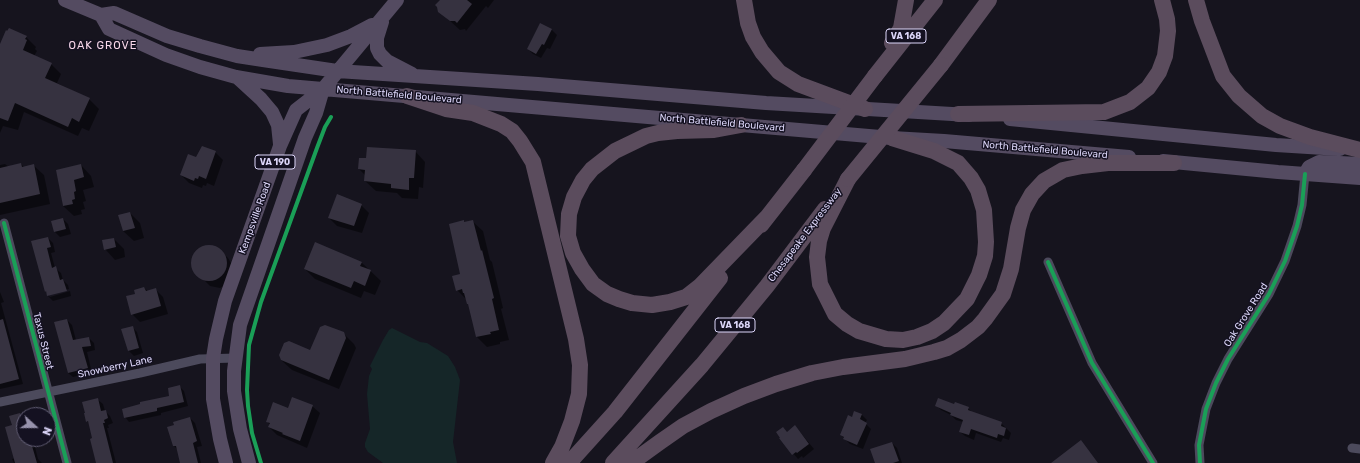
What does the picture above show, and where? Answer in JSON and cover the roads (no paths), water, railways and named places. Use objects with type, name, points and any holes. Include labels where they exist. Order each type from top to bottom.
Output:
[{"type":"highway","points":[[744,0],[748,23],[753,37],[762,52],[779,72],[798,84],[865,109]]},
{"type":"highway","points":[[876,74],[880,60],[895,39],[900,28],[906,0]]},
{"type":"highway","name":"VA 168","points":[[569,463],[615,412],[768,217],[876,74],[935,0]]},
{"type":"highway","name":"Chesapeake Expressway","points":[[613,463],[702,365],[767,286],[848,179],[941,65],[989,0]]},
{"type":"highway","points":[[958,114],[1104,112],[1130,102],[1148,88],[1159,72],[1165,56],[1168,31],[1167,19],[1162,0]]},
{"type":"highway","points":[[1196,0],[1202,21],[1224,76],[1239,96],[1262,116],[1280,126],[1310,137],[1360,151]]},
{"type":"highway","points":[[407,96],[446,109],[474,113],[501,124],[512,131],[533,162],[576,339],[580,366],[578,394],[572,422],[553,463]]},
{"type":"highway","points":[[741,125],[714,130],[658,133],[646,136],[615,151],[592,169],[582,180],[574,197],[569,214],[568,236],[573,253],[593,284],[607,294],[619,299],[632,303],[652,305],[670,302],[686,297],[700,286],[768,217]]},
{"type":"highway","points":[[848,179],[823,228],[819,241],[817,257],[820,284],[834,314],[859,331],[886,340],[903,340],[917,337],[932,331],[944,323],[967,299],[979,275],[985,256],[986,224],[984,210],[975,184],[958,163],[934,151],[892,138]]},
{"type":"highway","points":[[631,463],[683,426],[744,396],[776,384],[812,373],[843,367],[905,359],[934,352],[961,340],[986,319],[1003,294],[1011,269],[1018,228],[1023,210],[1030,197],[1044,181],[1063,170],[1082,166],[1108,163],[1174,163]]},
{"type":"main road","name":"North Battlefield Boulevard","points":[[65,0],[101,15],[114,13],[178,40],[237,56],[282,64],[338,71],[538,84],[766,103],[958,114],[1276,145],[1360,151]]},
{"type":"main road","name":"VA 190","points":[[323,89],[397,0]]},
{"type":"main road","name":"North Battlefield Boulevard","points":[[101,15],[109,29],[178,60],[236,77],[278,84],[892,138],[1110,155],[1174,163],[1360,178]]},
{"type":"main road","points":[[237,56],[294,52],[317,48],[337,42],[381,19]]},
{"type":"main road","points":[[381,19],[377,38],[377,48],[380,54],[387,60],[418,77]]},
{"type":"main road","points":[[236,77],[261,99],[272,112],[278,125],[280,146]]},
{"type":"main road","name":"Kempsville Road","points":[[226,463],[213,399],[213,358],[225,301],[280,146],[296,110],[323,89]]},
{"type":"main road","name":"Kempsville Road","points":[[249,463],[236,409],[234,391],[240,325],[305,138],[316,113],[323,89]]},
{"type":"main road","points":[[1305,174],[1309,167],[1319,162],[1360,164]]},
{"type":"street","name":"Oak Grove Road","points":[[1200,463],[1199,445],[1206,408],[1228,359],[1269,294],[1285,261],[1297,226],[1302,205],[1305,174]]},
{"type":"street","name":"Taxus Street","points":[[4,223],[67,463]]},
{"type":"street","points":[[1048,262],[1092,363],[1152,463]]},
{"type":"street","name":"Snowberry Lane","points":[[0,402],[140,373],[200,358],[236,358]]},
{"type":"district","name":"OAK GROVE","points":[[103,46]]}]
